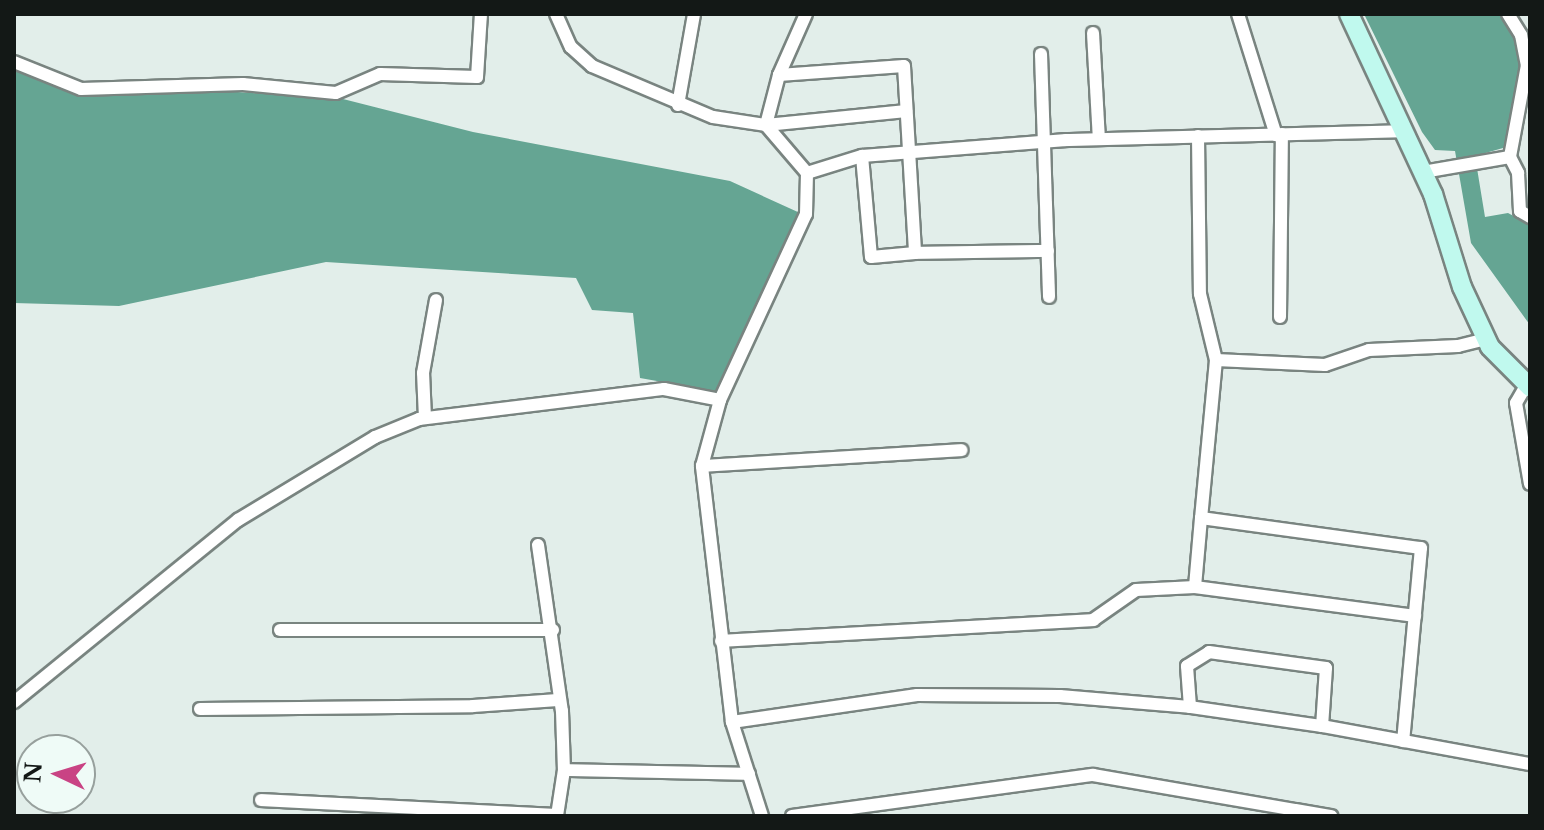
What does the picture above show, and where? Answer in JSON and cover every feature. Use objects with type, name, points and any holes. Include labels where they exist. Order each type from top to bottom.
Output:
[{"type":"main road","points":[[1349,14],[1423,172],[1462,287],[1486,339],[1528,385]]},
{"type":"street","points":[[14,62],[81,89],[243,84],[336,93],[380,74],[477,77],[481,14]]},
{"type":"street","points":[[556,14],[571,47],[592,66],[678,105],[713,117],[766,125],[906,111]]},
{"type":"street","points":[[678,105],[694,14]]},
{"type":"street","points":[[766,125],[779,75],[806,14]]},
{"type":"street","points":[[1238,14],[1279,134],[1280,317]]},
{"type":"street","points":[[1508,14],[1521,35],[1527,65],[1510,157],[1518,173],[1520,211],[1530,217]]},
{"type":"street","points":[[1093,33],[1099,139]]},
{"type":"street","points":[[1041,54],[1047,141],[1049,297]]},
{"type":"street","points":[[779,75],[904,66],[915,253]]},
{"type":"street","points":[[762,816],[732,722],[702,466],[720,400],[806,214],[807,173],[766,125]]},
{"type":"street","points":[[807,173],[862,156],[1047,141],[1404,131]]},
{"type":"street","points":[[1195,587],[1216,360],[1200,294],[1198,136]]},
{"type":"street","points":[[862,156],[871,257],[915,253],[1048,251]]},
{"type":"street","points":[[1423,172],[1483,158],[1510,157]]},
{"type":"street","points":[[425,418],[423,373],[436,300]]},
{"type":"street","points":[[1216,360],[1325,365],[1369,350],[1458,346],[1486,339]]},
{"type":"street","points":[[1528,385],[1516,403],[1530,484]]},
{"type":"street","points":[[14,702],[238,520],[375,437],[425,418],[664,389],[720,400]]},
{"type":"street","points":[[702,466],[962,450]]},
{"type":"street","points":[[1201,518],[1421,548],[1403,741]]},
{"type":"street","points":[[261,800],[556,815],[564,770],[553,630],[538,545]]},
{"type":"street","points":[[721,641],[1093,620],[1136,590],[1195,587],[1415,616]]},
{"type":"street","points":[[280,630],[553,630]]},
{"type":"street","points":[[1190,707],[1187,666],[1209,652],[1326,668],[1322,726]]},
{"type":"street","points":[[732,722],[917,695],[1060,696],[1190,707],[1322,726],[1530,764]]},
{"type":"street","points":[[200,709],[473,706],[558,700]]},
{"type":"street","points":[[564,770],[749,774]]},
{"type":"street","points":[[792,816],[1093,775],[1331,816]]},
{"type":"shaded area","points":[[1364,14],[1506,14],[1512,23],[1524,63],[1510,146],[1475,156],[1485,217],[1508,213],[1530,225],[1530,325],[1471,243],[1455,151],[1435,150],[1422,132]]},
{"type":"shaded area","points":[[14,68],[82,94],[165,87],[343,99],[473,132],[730,181],[800,213],[719,392],[640,378],[633,313],[592,310],[576,278],[326,262],[119,306],[14,303]]}]
